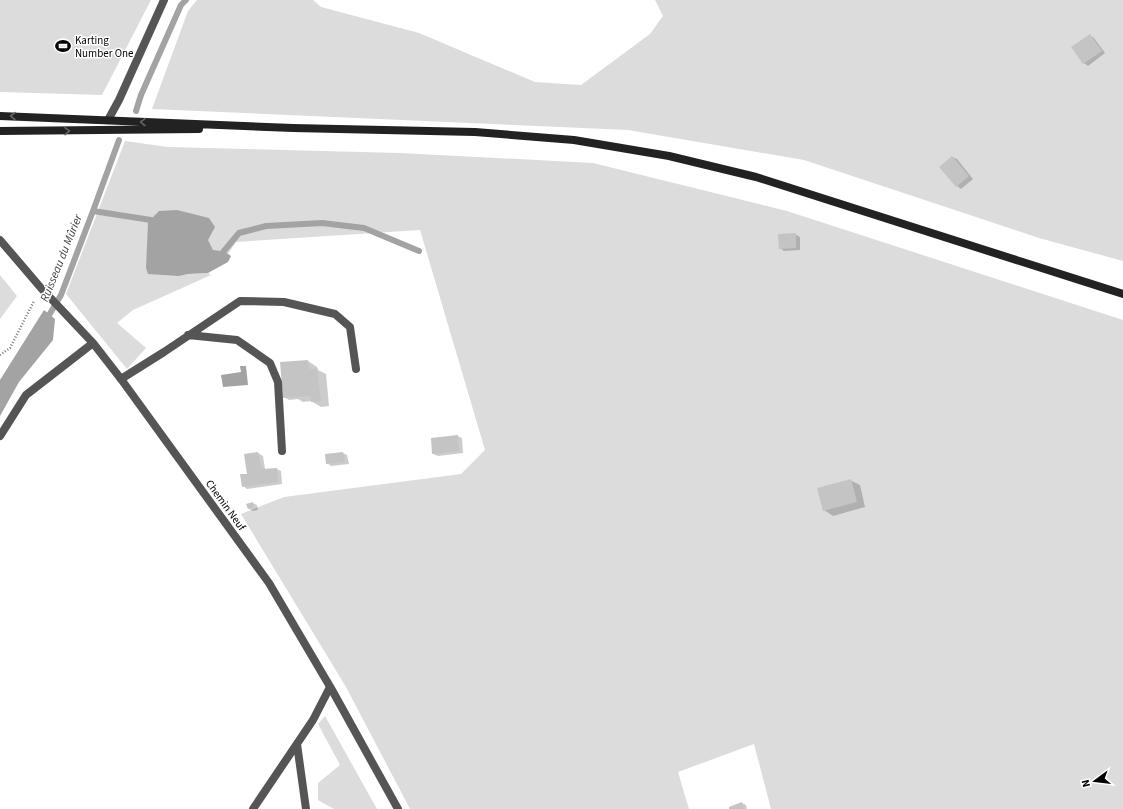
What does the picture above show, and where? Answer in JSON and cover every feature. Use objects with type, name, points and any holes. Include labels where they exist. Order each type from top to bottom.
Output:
[{"type":"main road","points":[[0,116],[293,128],[475,132],[574,140],[668,156],[756,177],[1123,294]]},
{"type":"main road","points":[[0,131],[293,128]]},
{"type":"street","points":[[108,120],[119,100],[164,0]]},
{"type":"street","name":"Chemin Neuf","points":[[0,240],[41,288],[93,343],[121,379],[269,583],[330,687],[398,809]]},
{"type":"street","points":[[121,379],[240,301],[284,302],[335,314],[350,327],[356,370]]},
{"type":"street","points":[[188,335],[238,340],[270,363],[278,382],[282,451]]},
{"type":"street","points":[[0,436],[26,395],[42,381],[93,343]]},
{"type":"street","points":[[253,809],[313,720],[330,687]]},
{"type":"street","points":[[297,744],[306,809]]},
{"type":"path","points":[[0,355],[10,348],[41,288]]},
{"type":"shaded area","name":"Karting Number One","points":[[0,0],[151,0],[102,95],[0,92]]},
{"type":"shaded area","points":[[197,0],[313,0],[321,7],[419,33],[535,82],[581,85],[650,34],[663,16],[655,0],[1123,0],[1123,261],[1039,238],[804,160],[628,130],[152,109],[188,11]]},
{"type":"shaded area","points":[[125,141],[168,147],[400,153],[593,163],[787,211],[1123,320],[1123,809],[771,809],[754,744],[678,772],[689,809],[410,809],[346,687],[241,514],[284,497],[461,474],[485,450],[420,230],[236,242],[228,254],[224,251],[213,250],[207,240],[212,233],[178,276],[208,273],[211,275],[133,310],[117,323],[146,348],[127,369],[66,294]]},
{"type":"shaded area","points":[[177,210],[209,218],[215,227],[208,240],[213,250],[224,251],[231,256],[228,262],[208,273],[179,276],[148,274],[146,268],[148,222],[159,211]]},
{"type":"shaded area","points":[[0,275],[17,296],[0,319]]},
{"type":"shaded area","points":[[44,310],[55,319],[53,340],[19,382],[0,416],[0,380]]},
{"type":"shaded area","points":[[240,366],[246,366],[248,385],[223,387],[221,375],[241,372]]},
{"type":"shaded area","points":[[325,716],[377,809],[334,809],[318,800],[318,783],[340,765],[318,724]]},
{"type":"building","points":[[1090,34],[1102,51],[1083,64],[1071,47]]},
{"type":"building","points":[[952,156],[969,176],[956,187],[939,167]]},
{"type":"building","points":[[796,233],[796,248],[779,249],[778,234]]},
{"type":"building","points":[[308,360],[309,369],[317,368],[321,401],[311,402],[310,396],[283,398],[280,362]]},
{"type":"building","points":[[458,435],[459,451],[432,454],[431,438]]},
{"type":"building","points":[[258,452],[262,469],[277,468],[278,482],[242,487],[240,474],[247,474],[244,454]]},
{"type":"building","points":[[343,452],[345,462],[326,464],[325,454]]},
{"type":"building","points":[[851,479],[857,502],[823,511],[817,488]]},
{"type":"building","points":[[253,502],[254,507],[248,509],[246,504]]},
{"type":"building","points":[[742,802],[744,809],[729,809],[729,807]]},
{"type":"waterway","name":"Ruisseau du Mûrier","points":[[136,111],[141,95],[181,5],[186,0]]},
{"type":"waterway","name":"Ruisseau du Mûrier","points":[[45,322],[61,295],[119,140]]},
{"type":"waterway","points":[[93,211],[151,220]]},
{"type":"waterway","points":[[224,251],[239,233],[266,226],[322,223],[364,228],[419,251]]},
{"type":"place","name":"Karting Number One","points":[[63,46]]}]
